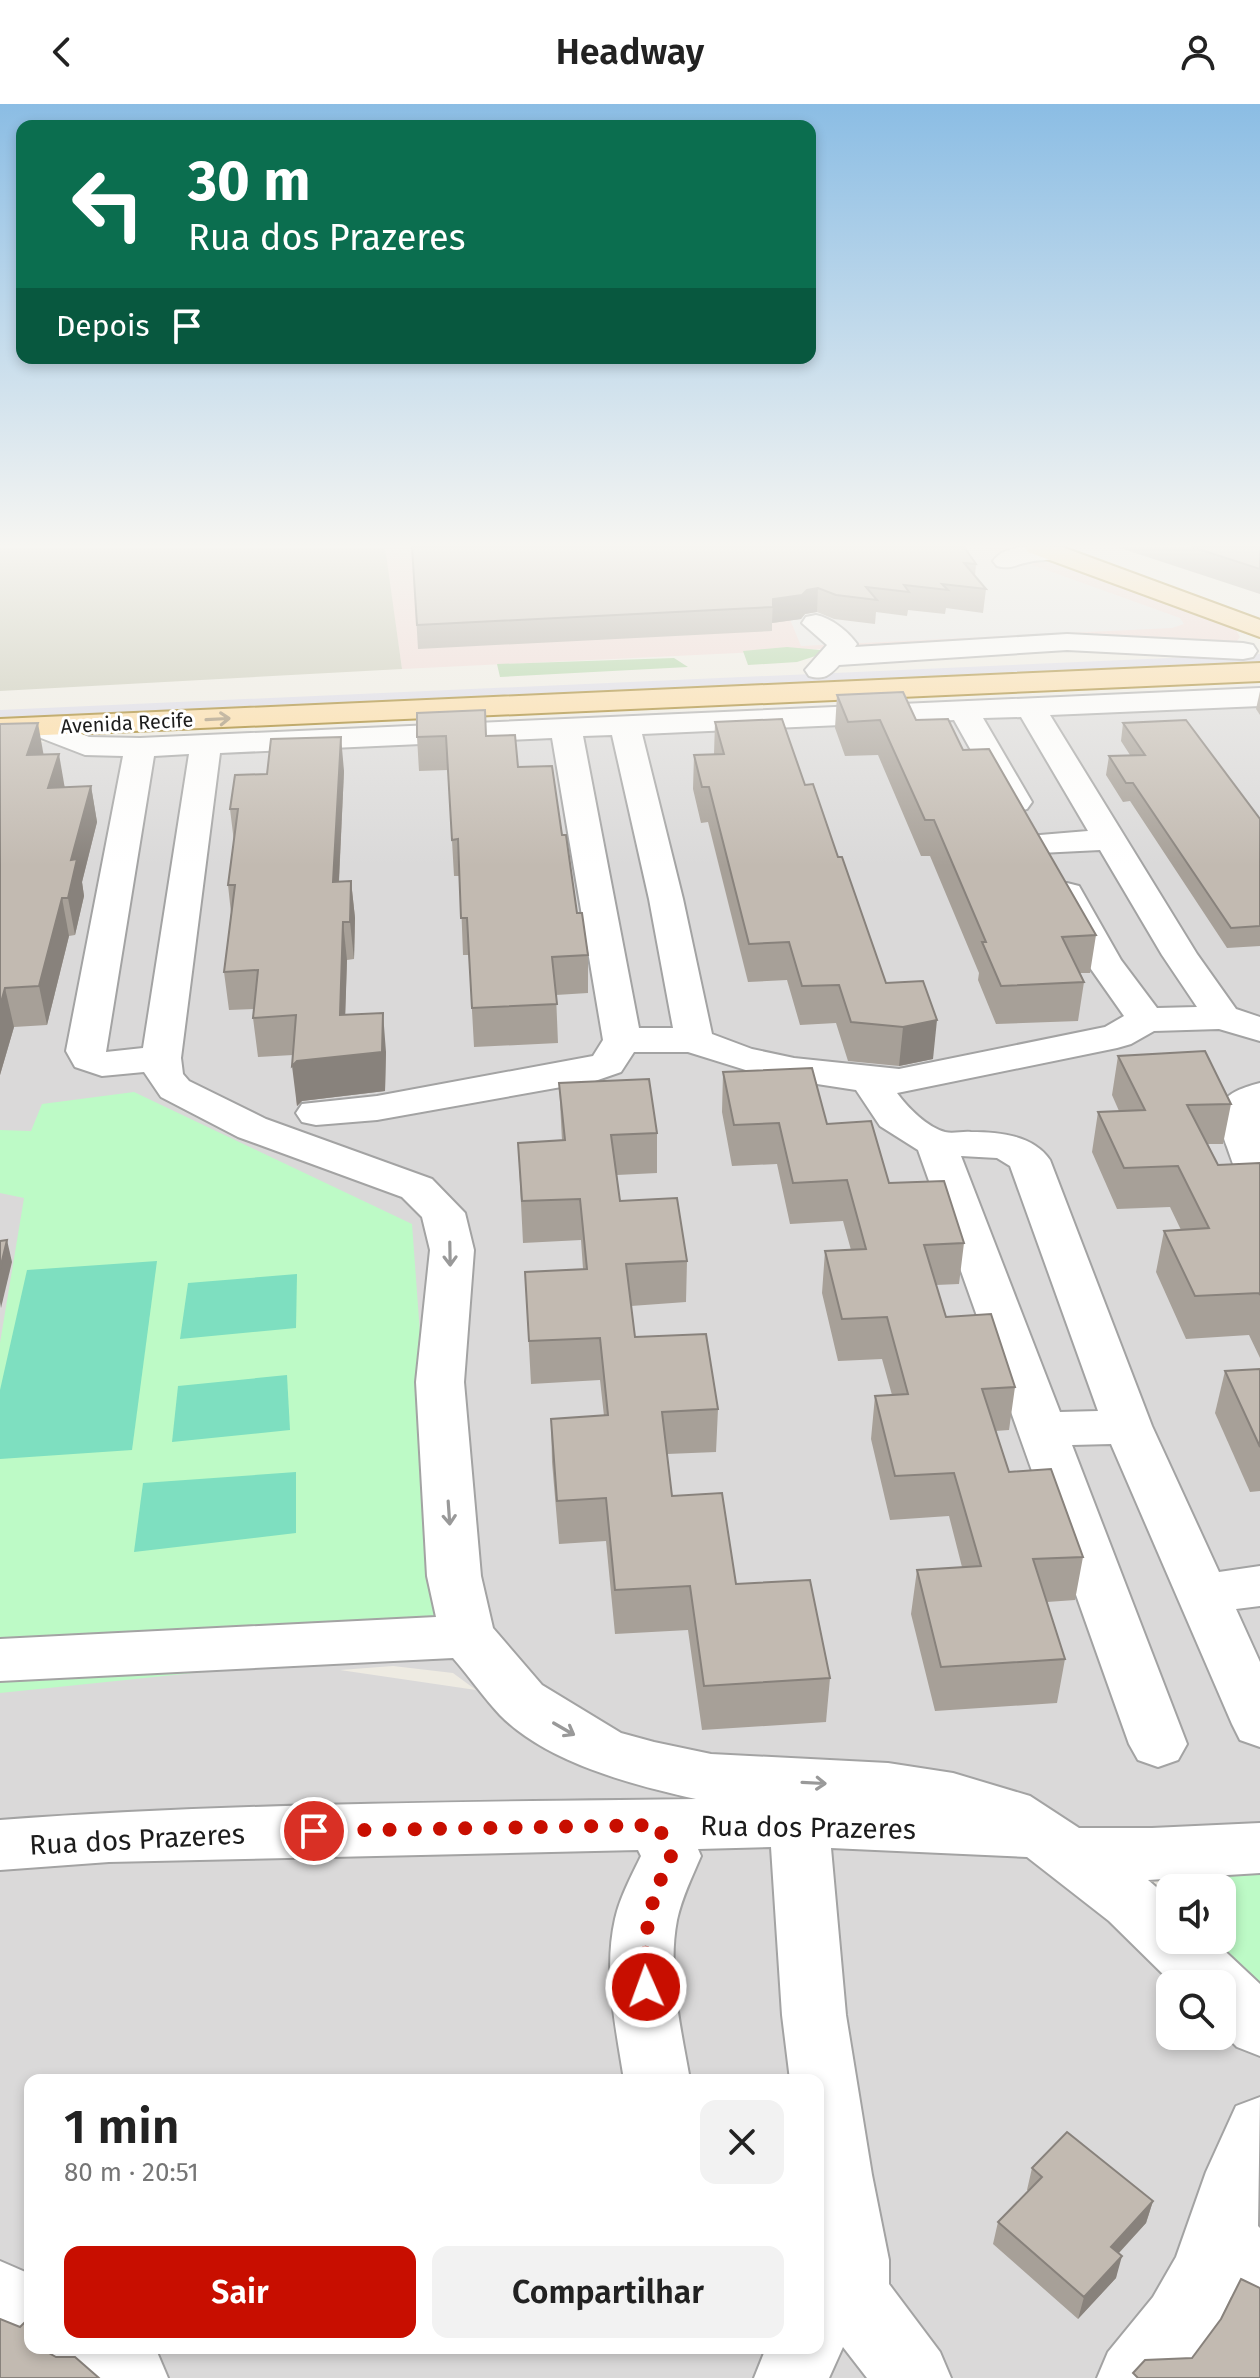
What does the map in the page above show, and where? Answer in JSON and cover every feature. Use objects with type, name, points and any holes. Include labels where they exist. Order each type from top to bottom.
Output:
[{"type":"main road","name":"Avenida Recife","points":[[0,706],[1050,653]]},
{"type":"main road","name":"Avenida Recife","points":[[0,728],[965,698],[1207,653]]},
{"type":"street","points":[[826,663],[835,653]]},
{"type":"street","points":[[826,663],[885,653]]},
{"type":"street","points":[[39,727],[85,746],[140,747],[625,725],[965,698],[1030,707],[1260,697]]},
{"type":"street","points":[[965,698],[1104,962],[1146,1020]]},
{"type":"street","points":[[1030,707],[1180,955],[1223,1017]]},
{"type":"street","points":[[316,1113],[377,1108],[595,1069],[607,1064],[622,1040],[625,725]]},
{"type":"street","points":[[566,728],[624,862],[694,1040]]},
{"type":"street","points":[[161,1058],[102,1064],[89,1059],[85,1051],[206,745]]},
{"type":"street","points":[[140,747],[164,1076],[175,1089],[252,1128],[417,1188],[443,1213],[452,1250],[440,1382],[454,1576],[467,1636],[522,1701],[560,1727],[604,1751],[711,1778],[888,1787],[953,1797],[1009,1813],[1055,1843],[1131,1902],[1201,1970]]},
{"type":"street","points":[[1040,843],[1109,840]]},
{"type":"street","points":[[622,1040],[694,1040],[712,1049],[753,1061],[869,1081],[931,1076],[1108,1038],[1146,1020],[1223,1017],[1260,1030]]},
{"type":"street","points":[[869,1081],[894,1117],[936,1144],[1006,1148],[1022,1153],[1029,1160],[1128,1426],[1260,1724]]},
{"type":"street","points":[[1260,1095],[1239,1107],[1239,1122],[1260,1179]]},
{"type":"street","points":[[936,1144],[1158,1744]]},
{"type":"street","points":[[1044,1430],[1128,1426]]},
{"type":"street","points":[[1202,1594],[1260,1586]]},
{"type":"street","points":[[0,1660],[467,1636]]},
{"type":"street","points":[[799,1822],[814,2015],[822,2074]]},
{"type":"street","name":"Rua dos Prazeres","points":[[0,1845],[109,1837],[799,1822],[1152,1854],[1260,1848]]},
{"type":"street","points":[[656,2074],[651,2046],[644,1932],[652,1897],[671,1856],[658,1825]]},
{"type":"street","points":[[1236,2003],[1260,2026]]},
{"type":"street","points":[[824,2085],[853,2260],[830,2299],[869,2321],[914,2378]]},
{"type":"street","points":[[1134,2378],[1191,2303],[1239,2256],[1229,2196],[1260,2129]]},
{"type":"street","points":[[0,2297],[24,2309]]},
{"type":"street","points":[[94,2354],[131,2378]]},
{"type":"street","points":[[791,2378],[802,2354]]},
{"type":"shaded area","points":[[0,653],[400,653],[402,669],[0,691]]},
{"type":"shaded area","points":[[400,653],[734,653],[402,669]]},
{"type":"shaded area","points":[[1260,654],[1260,663],[1019,673],[972,682],[0,722],[0,710]]},
{"type":"shaded area","points":[[1260,694],[1260,1846],[890,1815],[1062,1868],[1156,1932],[1156,1954],[1189,1954],[1213,1970],[1156,1970],[1156,2050],[1236,2050],[1236,1986],[1260,2002],[1260,2378],[0,2378],[0,744]],"holes":[[[393,1666],[453,1673],[476,1690],[340,1670]]]},
{"type":"green space","points":[[744,653],[824,653],[797,662],[748,665]]},
{"type":"green space","points":[[674,658],[688,667],[500,677],[497,664]]},
{"type":"green space","points":[[134,1092],[412,1224],[443,1647],[0,1693],[0,1343],[24,1198],[0,1193],[0,1130],[31,1131],[42,1104]]},
{"type":"green space","points":[[157,1261],[132,1450],[0,1459],[0,1390],[27,1270]]},
{"type":"green space","points":[[297,1274],[296,1328],[180,1339],[188,1283]]},
{"type":"green space","points":[[287,1375],[290,1430],[172,1442],[178,1386]]},
{"type":"green space","points":[[296,1472],[296,1533],[134,1552],[143,1483]]},
{"type":"green space","points":[[1260,1860],[1260,2004],[1236,1983],[1236,1970],[1222,1970],[1204,1954],[1236,1954],[1236,1874],[1166,1874]]},
{"type":"building","points":[[903,692],[916,720],[948,719],[963,750],[989,749],[1096,935],[1062,937],[1084,982],[1001,986],[982,942],[986,942],[934,820],[925,820],[880,720],[848,722],[837,695]]},
{"type":"building","points":[[485,710],[486,736],[515,735],[518,767],[552,766],[562,835],[566,835],[577,913],[582,913],[588,955],[552,957],[557,1004],[472,1008],[467,918],[461,918],[458,839],[452,840],[446,736],[417,737],[417,713]]},
{"type":"building","points":[[782,719],[805,785],[813,784],[838,857],[842,857],[886,983],[923,981],[937,1020],[903,1027],[851,1022],[839,985],[802,986],[789,942],[749,944],[709,787],[702,787],[694,755],[724,754],[715,722]]},
{"type":"building","points":[[1186,720],[1260,819],[1260,926],[1231,928],[1133,783],[1126,783],[1109,756],[1145,755],[1123,723]]},
{"type":"building","points":[[38,723],[27,755],[59,754],[48,788],[91,786],[71,860],[77,859],[68,898],[62,898],[39,986],[5,988],[0,1006],[0,724]]},
{"type":"building","points":[[341,737],[333,882],[351,881],[350,922],[343,922],[340,1015],[383,1013],[382,1052],[297,1061],[292,1066],[296,1015],[253,1018],[258,970],[224,972],[235,885],[228,885],[238,809],[230,809],[235,775],[267,774],[271,739]]},
{"type":"building","points":[[1205,1051],[1231,1104],[1187,1105],[1218,1165],[1260,1163],[1260,1295],[1195,1296],[1164,1231],[1209,1228],[1178,1166],[1124,1168],[1098,1112],[1145,1110],[1118,1056]]},
{"type":"building","points":[[812,1068],[827,1124],[871,1121],[889,1183],[944,1181],[964,1243],[924,1245],[946,1317],[991,1314],[1015,1387],[982,1389],[1009,1472],[1051,1469],[1083,1557],[1033,1559],[1065,1659],[941,1667],[917,1570],[981,1566],[954,1473],[895,1476],[875,1396],[908,1394],[887,1317],[842,1319],[825,1251],[866,1249],[847,1180],[793,1183],[779,1123],[734,1125],[723,1072]]},
{"type":"building","points":[[649,1079],[657,1133],[611,1135],[620,1201],[677,1198],[687,1261],[626,1264],[635,1337],[706,1334],[718,1409],[662,1412],[672,1496],[722,1493],[736,1584],[810,1580],[830,1678],[704,1686],[690,1586],[615,1590],[606,1498],[557,1501],[551,1419],[608,1415],[600,1338],[529,1341],[525,1272],[587,1269],[580,1199],[522,1201],[518,1143],[565,1140],[559,1083]]},
{"type":"building","points":[[7,1240],[0,1269],[0,1241]]},
{"type":"building","points":[[1260,1369],[1260,1447],[1225,1371]]},
{"type":"building","points":[[1067,2132],[1153,2201],[1111,2247],[1122,2256],[1084,2297],[998,2222],[1042,2177],[1032,2168]]},
{"type":"building","points":[[1241,2279],[1260,2288],[1260,2378],[1138,2378],[1133,2373],[1145,2360],[1192,2358],[1221,2319]]},
{"type":"building","points":[[0,2319],[20,2327],[24,2323],[24,2354],[75,2357],[99,2378],[0,2378]]},
{"type":"route","points":[[314,1831],[658,1825],[671,1856],[652,1897],[644,1932],[646,1987]]}]
